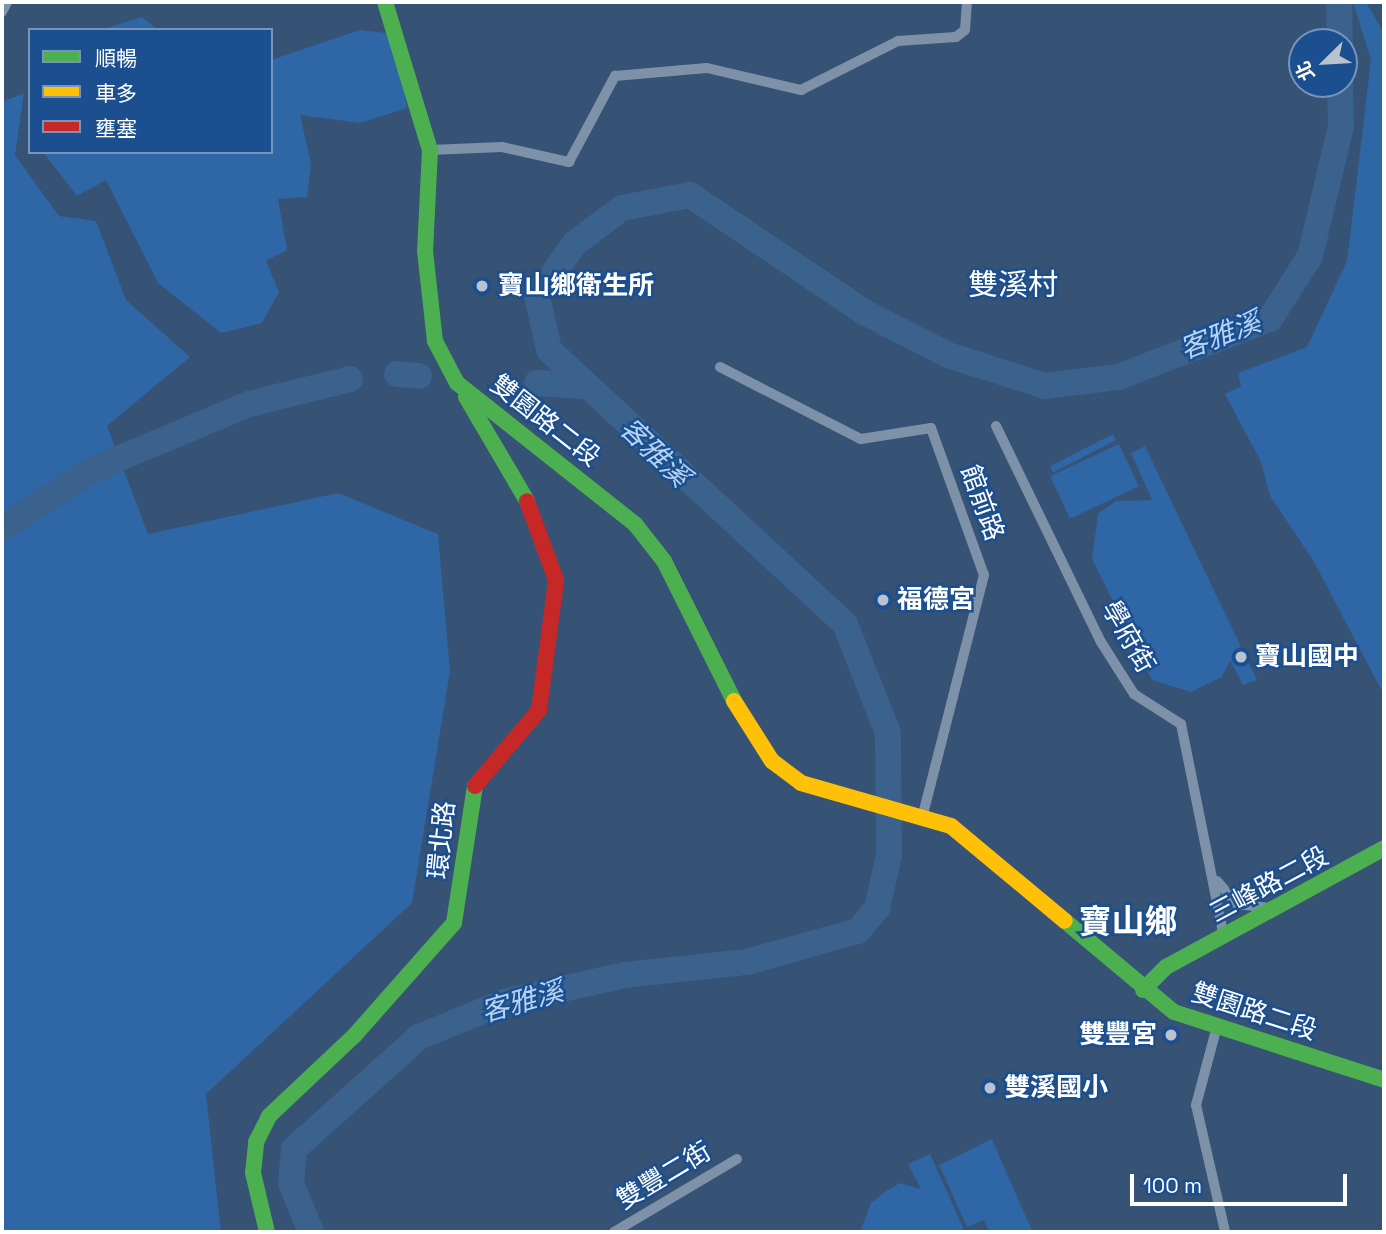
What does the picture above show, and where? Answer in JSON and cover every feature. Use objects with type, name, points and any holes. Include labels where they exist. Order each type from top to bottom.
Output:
[{"type":"street","points":[[2,12],[7,2]]},
{"type":"street","name":"雙園路二段","points":[[385,2],[430,150],[426,272],[435,341],[457,383],[635,524],[664,561],[741,715],[772,761],[801,783],[923,815],[978,843],[1143,990],[1216,1030],[1384,1080]]},
{"type":"street","points":[[430,150],[502,147],[569,162],[615,76],[706,68],[802,90],[898,41],[956,37],[965,30],[967,2]]},
{"type":"street","name":"館前路","points":[[720,367],[861,439],[931,428],[984,575],[923,815]]},
{"type":"street","name":"環北路","points":[[267,1232],[253,1173],[256,1142],[269,1116],[363,1026],[454,923],[476,778],[518,739],[539,709],[556,580],[536,516],[457,383]]},
{"type":"street","name":"學府街","points":[[996,426],[1108,652],[1135,694],[1181,724],[1224,938]]},
{"type":"street","name":"三峰路二段","points":[[1143,990],[1166,967],[1224,938],[1384,848]]},
{"type":"street","name":"學府街","points":[[1209,861],[1220,889],[1237,904],[1282,906]]},
{"type":"street","points":[[1216,1030],[1196,1105],[1224,1232]]},
{"type":"street","name":"雙豐二街","points":[[614,1232],[737,1159]]},
{"type":"shaded area","points":[[1353,2],[1366,2],[1384,33],[1384,695],[1313,560],[1270,496],[1261,462],[1225,394],[1241,386],[1238,373],[1307,347],[1347,261],[1371,60]]},
{"type":"shaded area","points":[[142,17],[156,28],[107,28]]},
{"type":"shaded area","points":[[360,30],[394,34],[407,108],[360,123],[300,115],[311,164],[307,197],[278,199],[287,250],[266,261],[279,292],[262,323],[221,333],[158,283],[106,180],[77,196],[45,154],[273,154],[273,59]]},
{"type":"shaded area","points":[[24,93],[15,155],[59,216],[96,221],[126,300],[190,357],[107,426],[148,534],[338,493],[438,534],[450,671],[412,903],[206,1094],[221,1232],[2,1232],[2,102]]},
{"type":"shaded area","points":[[1113,434],[1116,440],[1053,472],[1050,466]]},
{"type":"shaded area","points":[[1119,444],[1139,487],[1070,519],[1050,476]]},
{"type":"shaded area","points":[[1145,446],[1257,680],[1243,685],[1230,660],[1222,677],[1191,692],[1152,680],[1092,559],[1098,514],[1116,501],[1152,500],[1131,453]]},
{"type":"shaded area","points":[[992,1139],[1033,1232],[989,1232],[984,1220],[967,1227],[939,1165]]},
{"type":"shaded area","points":[[930,1154],[965,1232],[860,1232],[871,1203],[886,1191],[900,1183],[921,1189],[908,1164]]},
{"type":"waterway","name":"客雅溪","points":[[1339,2],[1340,28]]},
{"type":"waterway","name":"客雅溪","points":[[311,1232],[291,1183],[294,1149],[419,1037],[504,1002],[625,975],[747,962],[858,931],[877,908],[889,855],[888,733],[845,624],[549,350],[537,296],[575,243],[622,208],[690,195],[864,312],[948,355],[1045,386],[1118,377],[1270,319],[1310,256],[1341,126],[1340,98]]},
{"type":"waterway","points":[[397,374],[419,376]]},
{"type":"waterway","points":[[2,528],[94,469],[249,404],[350,379]]},
{"type":"waterway","points":[[537,383],[583,386]]},
{"type":"traffic: fast","points":[[385,2],[430,150],[425,251],[435,341],[457,383],[635,524],[664,561],[734,701]]},
{"type":"traffic: fast","points":[[466,397],[527,501]]},
{"type":"traffic: fast","points":[[267,1232],[253,1173],[256,1142],[269,1116],[354,1036],[454,923],[475,786]]},
{"type":"traffic: fast","points":[[1143,990],[1166,967],[1384,848]]},
{"type":"traffic: fast","points":[[1065,921],[1174,1012],[1384,1080]]},
{"type":"traffic: slow","points":[[734,701],[772,761],[801,783],[951,826],[1065,921]]},
{"type":"traffic: jam","points":[[475,786],[539,710],[556,580],[527,501]]},
{"type":"place","name":"寶山鄉衛生所","points":[[482,286]]},
{"type":"place","name":"福德宮","points":[[883,600]]},
{"type":"place","name":"寶山國中","points":[[1241,657]]},
{"type":"place","name":"雙豐宮","points":[[1171,1035]]},
{"type":"place","name":"雙溪國小","points":[[990,1088]]},
{"type":"district","name":"雙溪村","points":[[1013,285]]},
{"type":"district","name":"寶山鄉","points":[[1128,923]]}]
